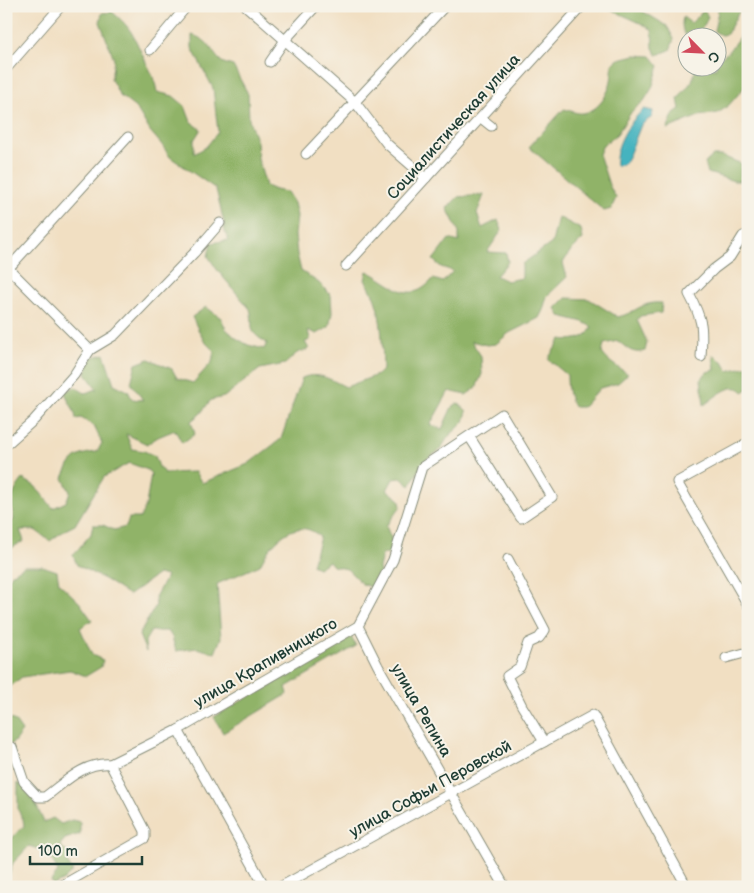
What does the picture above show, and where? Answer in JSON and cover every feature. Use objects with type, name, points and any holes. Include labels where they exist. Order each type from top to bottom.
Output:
[{"type":"street","points":[[6,69],[61,6]]},
{"type":"street","points":[[150,50],[188,6]]},
{"type":"street","points":[[246,6],[355,102],[388,144],[426,178]]},
{"type":"street","points":[[270,62],[286,40],[316,6]]},
{"type":"street","points":[[306,154],[445,6]]},
{"type":"street","name":"Социалистическая улица","points":[[346,266],[582,6]]},
{"type":"street","points":[[482,118],[491,126]]},
{"type":"street","points":[[90,350],[7,268],[128,137]]},
{"type":"street","points":[[6,445],[34,420],[74,375],[90,350],[115,335],[194,253],[220,223]]},
{"type":"street","points":[[701,357],[703,328],[699,312],[689,294],[714,269],[730,257],[743,236],[748,234]]},
{"type":"street","name":"улица Крапивницкого","points":[[12,747],[24,782],[38,797],[45,797],[86,767],[100,763],[110,764],[178,730],[358,626],[393,560],[422,467],[502,414],[552,497],[521,518],[469,436]]},
{"type":"street","points":[[748,443],[677,482],[748,606]]},
{"type":"street","points":[[508,559],[545,630],[538,638],[528,643],[520,667],[507,676],[522,706],[544,742]]},
{"type":"street","name":"улица Репина","points":[[358,626],[378,666],[505,887]]},
{"type":"street","points":[[726,658],[748,652]]},
{"type":"street","name":"улица Софьи Перовской","points":[[280,887],[593,715],[688,887]]},
{"type":"street","points":[[178,730],[265,887]]},
{"type":"street","points":[[59,887],[145,838],[145,831],[110,764]]},
{"type":"green space","points":[[606,6],[634,6],[667,26],[674,39],[670,50],[657,55],[653,48],[652,30]]},
{"type":"green space","points":[[719,6],[742,6],[727,34],[726,28],[715,28]]},
{"type":"green space","points":[[705,11],[708,17],[702,28],[682,28],[683,17],[691,23]]},
{"type":"green space","points":[[112,12],[128,27],[134,37],[152,73],[157,92],[173,96],[185,106],[191,122],[201,129],[194,140],[194,154],[206,147],[218,132],[213,88],[192,48],[192,35],[203,40],[222,62],[233,66],[248,94],[249,120],[257,142],[258,159],[266,186],[287,192],[294,203],[297,216],[295,235],[301,271],[319,283],[331,295],[332,313],[329,327],[317,334],[308,330],[310,340],[305,342],[309,349],[297,353],[285,364],[260,369],[224,397],[211,400],[200,414],[191,421],[195,434],[182,443],[175,430],[147,444],[126,434],[132,449],[144,451],[155,456],[159,467],[164,473],[195,472],[202,483],[248,464],[281,439],[302,378],[314,375],[319,376],[346,387],[377,375],[383,369],[382,334],[375,301],[365,280],[367,271],[392,286],[408,292],[416,292],[433,279],[443,282],[453,271],[441,267],[433,260],[449,239],[459,242],[459,232],[447,208],[458,197],[484,195],[477,213],[482,228],[498,220],[502,230],[487,252],[506,253],[508,262],[496,276],[507,281],[522,278],[522,264],[552,243],[558,217],[581,229],[583,239],[569,253],[563,263],[567,277],[547,296],[539,318],[509,333],[496,344],[487,345],[471,341],[481,356],[482,374],[476,388],[466,395],[449,391],[430,425],[442,429],[452,407],[458,403],[467,411],[464,422],[448,437],[440,450],[424,461],[410,486],[401,478],[393,479],[387,490],[399,499],[401,506],[386,526],[400,552],[382,554],[379,568],[382,581],[374,588],[362,584],[347,569],[333,566],[329,561],[318,568],[312,565],[320,537],[311,531],[294,530],[277,540],[260,565],[217,584],[221,638],[215,653],[197,648],[176,651],[168,631],[151,631],[145,641],[146,652],[139,635],[156,605],[155,597],[167,576],[158,574],[129,595],[77,565],[73,555],[91,534],[93,525],[103,525],[114,530],[126,527],[129,518],[140,518],[146,505],[151,474],[148,470],[129,463],[104,477],[75,525],[50,541],[35,530],[20,530],[24,541],[13,547],[6,555],[6,525],[14,520],[12,498],[23,479],[35,486],[53,508],[66,502],[70,492],[63,478],[72,462],[84,454],[97,452],[102,443],[94,426],[81,418],[76,419],[65,392],[75,387],[85,393],[97,389],[86,374],[90,358],[104,354],[114,384],[128,391],[132,399],[143,400],[131,383],[136,364],[149,359],[172,369],[177,378],[193,383],[212,362],[214,351],[204,341],[192,317],[206,307],[221,318],[226,329],[236,338],[248,345],[264,349],[267,343],[253,332],[250,309],[208,256],[211,243],[229,240],[225,232],[216,189],[170,157],[150,131],[137,109],[120,96],[111,79],[114,59],[100,22],[102,13]]},
{"type":"green space","points":[[742,33],[748,35],[748,83],[728,106],[718,113],[699,116],[667,129],[674,113],[680,109],[678,99],[693,78],[726,78],[726,54]]},
{"type":"green space","points":[[635,55],[651,56],[659,66],[652,88],[644,101],[632,111],[617,134],[603,145],[599,154],[609,185],[616,198],[611,209],[604,211],[529,147],[564,109],[583,113],[597,107],[606,95],[609,87],[612,64],[619,59]]},
{"type":"green space","points":[[713,156],[722,156],[742,164],[740,181],[708,173],[705,163]]},
{"type":"green space","points":[[566,298],[589,299],[618,317],[644,305],[662,303],[661,313],[640,316],[637,320],[647,342],[645,351],[633,351],[618,341],[604,344],[602,353],[614,365],[628,374],[618,383],[600,388],[583,407],[575,407],[568,392],[567,375],[548,359],[561,339],[570,340],[583,337],[592,327],[583,322],[560,316],[556,308]]},
{"type":"green space","points":[[713,355],[723,362],[728,371],[748,366],[748,389],[743,392],[734,388],[723,391],[704,405],[701,379],[707,372],[715,370]]},
{"type":"green space","points":[[24,566],[42,566],[57,571],[59,583],[79,602],[92,620],[80,628],[92,655],[103,660],[101,667],[86,676],[70,670],[22,677],[6,690],[6,583],[12,574]]},
{"type":"green space","points":[[351,637],[356,646],[286,687],[288,694],[223,733],[214,717]]},
{"type":"green space","points":[[6,717],[15,721],[22,731],[14,742],[6,747]]},
{"type":"green space","points":[[18,783],[29,790],[44,822],[53,818],[61,824],[72,820],[80,822],[80,834],[65,839],[60,845],[68,853],[67,863],[73,871],[64,880],[53,885],[51,881],[58,872],[53,863],[43,852],[29,846],[13,863],[6,884],[6,852],[11,840],[24,826],[23,819],[18,810]]},
{"type":"water","points":[[644,109],[653,111],[652,117],[641,125],[624,164],[616,166],[617,150],[620,143],[628,127]]}]
